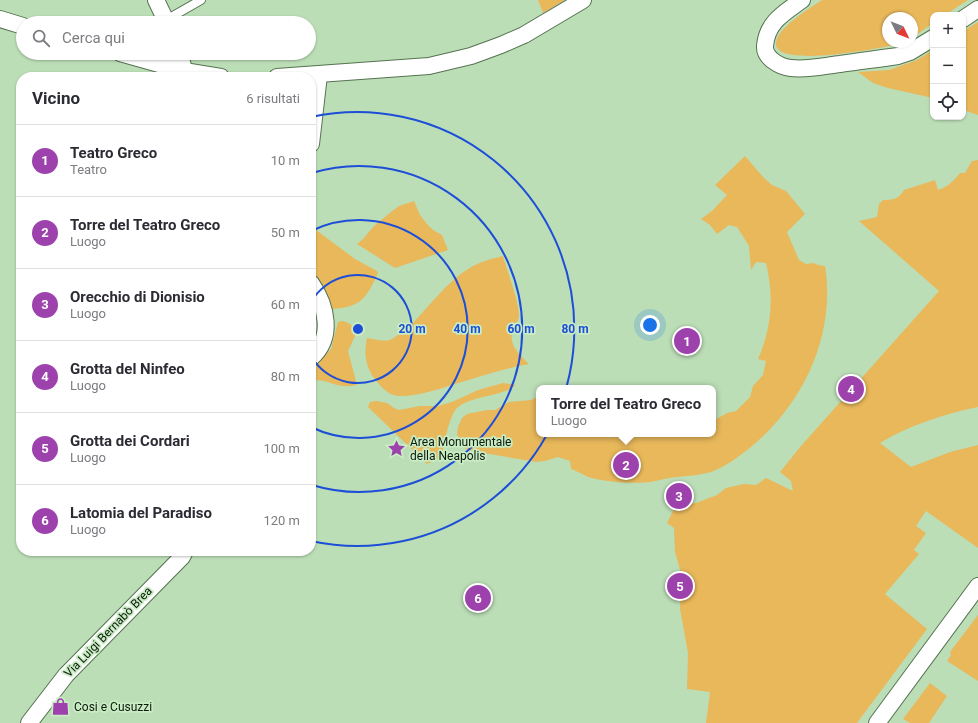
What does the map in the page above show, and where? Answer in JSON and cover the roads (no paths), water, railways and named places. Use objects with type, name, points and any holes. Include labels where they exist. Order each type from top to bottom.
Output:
[{"type":"street","points":[[156,0],[163,16]]},
{"type":"street","points":[[316,75],[429,66],[470,56],[524,35],[584,0]]},
{"type":"street","points":[[802,0],[778,18],[770,27],[766,39],[765,49],[770,58],[778,64],[789,68],[811,68],[898,56],[910,52],[930,40]]},
{"type":"street","points":[[966,17],[978,9]]},
{"type":"street","points":[[0,19],[16,24]]},
{"type":"street","points":[[145,60],[190,72]]},
{"type":"street","points":[[182,60],[184,71]]},
{"type":"street","points":[[316,101],[319,75]]},
{"type":"street","points":[[316,290],[325,315],[326,332],[324,342],[316,354]]},
{"type":"street","name":"Via Luigi Bernabò Brea","points":[[31,719],[66,675],[183,556]]},
{"type":"street","points":[[877,723],[978,586]]},
{"type":"lane","points":[[176,16],[201,0]]},
{"type":"place","name":"Teatro Greco","points":[[687,341]]},
{"type":"place","name":"Grotta del Ninfeo","points":[[851,389]]},
{"type":"place","name":"Area Monumentale della Neapolis","points":[[397,449]]},
{"type":"place","name":"Torre del Teatro Greco","points":[[626,465]]},
{"type":"place","name":"Orecchio di Dionisio","points":[[679,496]]},
{"type":"place","name":"Grotta dei Cordari","points":[[680,586]]},
{"type":"place","name":"Latomia del Paradiso","points":[[478,598]]},
{"type":"place","name":"Cosi e Cusuzzi","points":[[61,707]]}]
